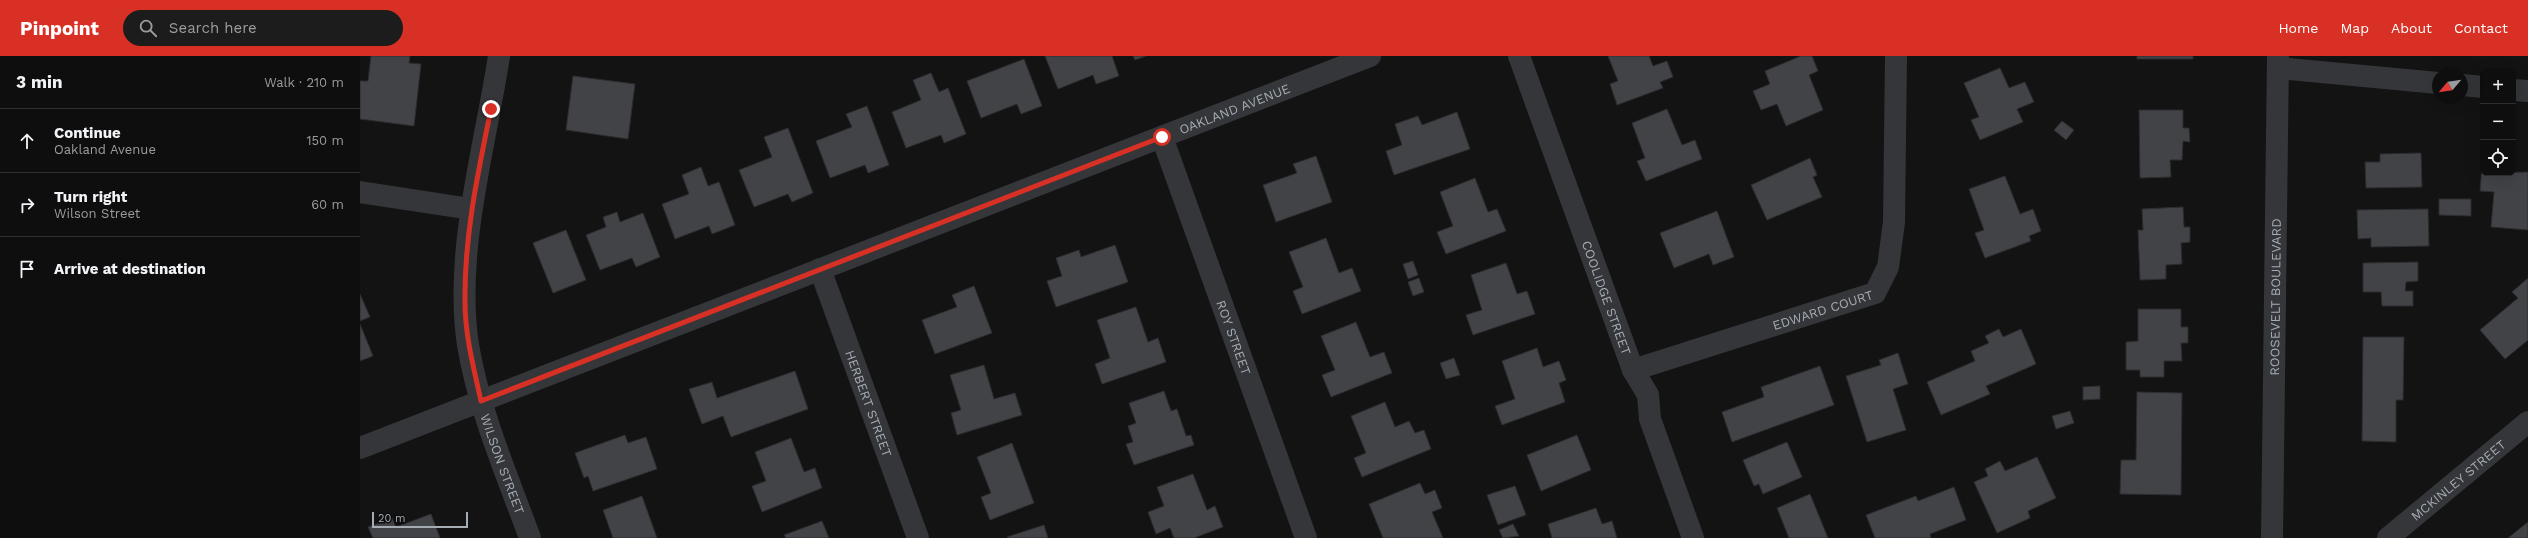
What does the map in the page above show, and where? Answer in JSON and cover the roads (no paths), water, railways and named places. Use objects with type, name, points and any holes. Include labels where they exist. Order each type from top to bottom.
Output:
[{"type":"street","name":"WILSON STREET","points":[[499,56],[471,209],[465,302],[468,344],[481,401],[530,538]]},
{"type":"street","name":"OAKLAND AVENUE","points":[[360,448],[1370,56]]},
{"type":"street","name":"COOLIDGE STREET","points":[[1519,56],[1633,370],[1648,395],[1650,419],[1693,538]]},
{"type":"street","name":"EDWARD COURT","points":[[1633,370],[1875,292],[1888,267],[1894,222],[1896,56]]},
{"type":"street","points":[[2278,62],[2432,82]]},
{"type":"street","name":"ROOSEVELT BOULEVARD","points":[[2272,538],[2278,62]]},
{"type":"street","points":[[2468,86],[2480,87]]},
{"type":"street","points":[[2516,90],[2528,91]]},
{"type":"street","name":"ROY STREET","points":[[1162,137],[1306,538]]},
{"type":"street","points":[[360,192],[471,209]]},
{"type":"street","name":"HERBERT STREET","points":[[820,269],[918,538]]},
{"type":"street","name":"MCKINLEY STREET","points":[[2388,538],[2528,422]]}]
